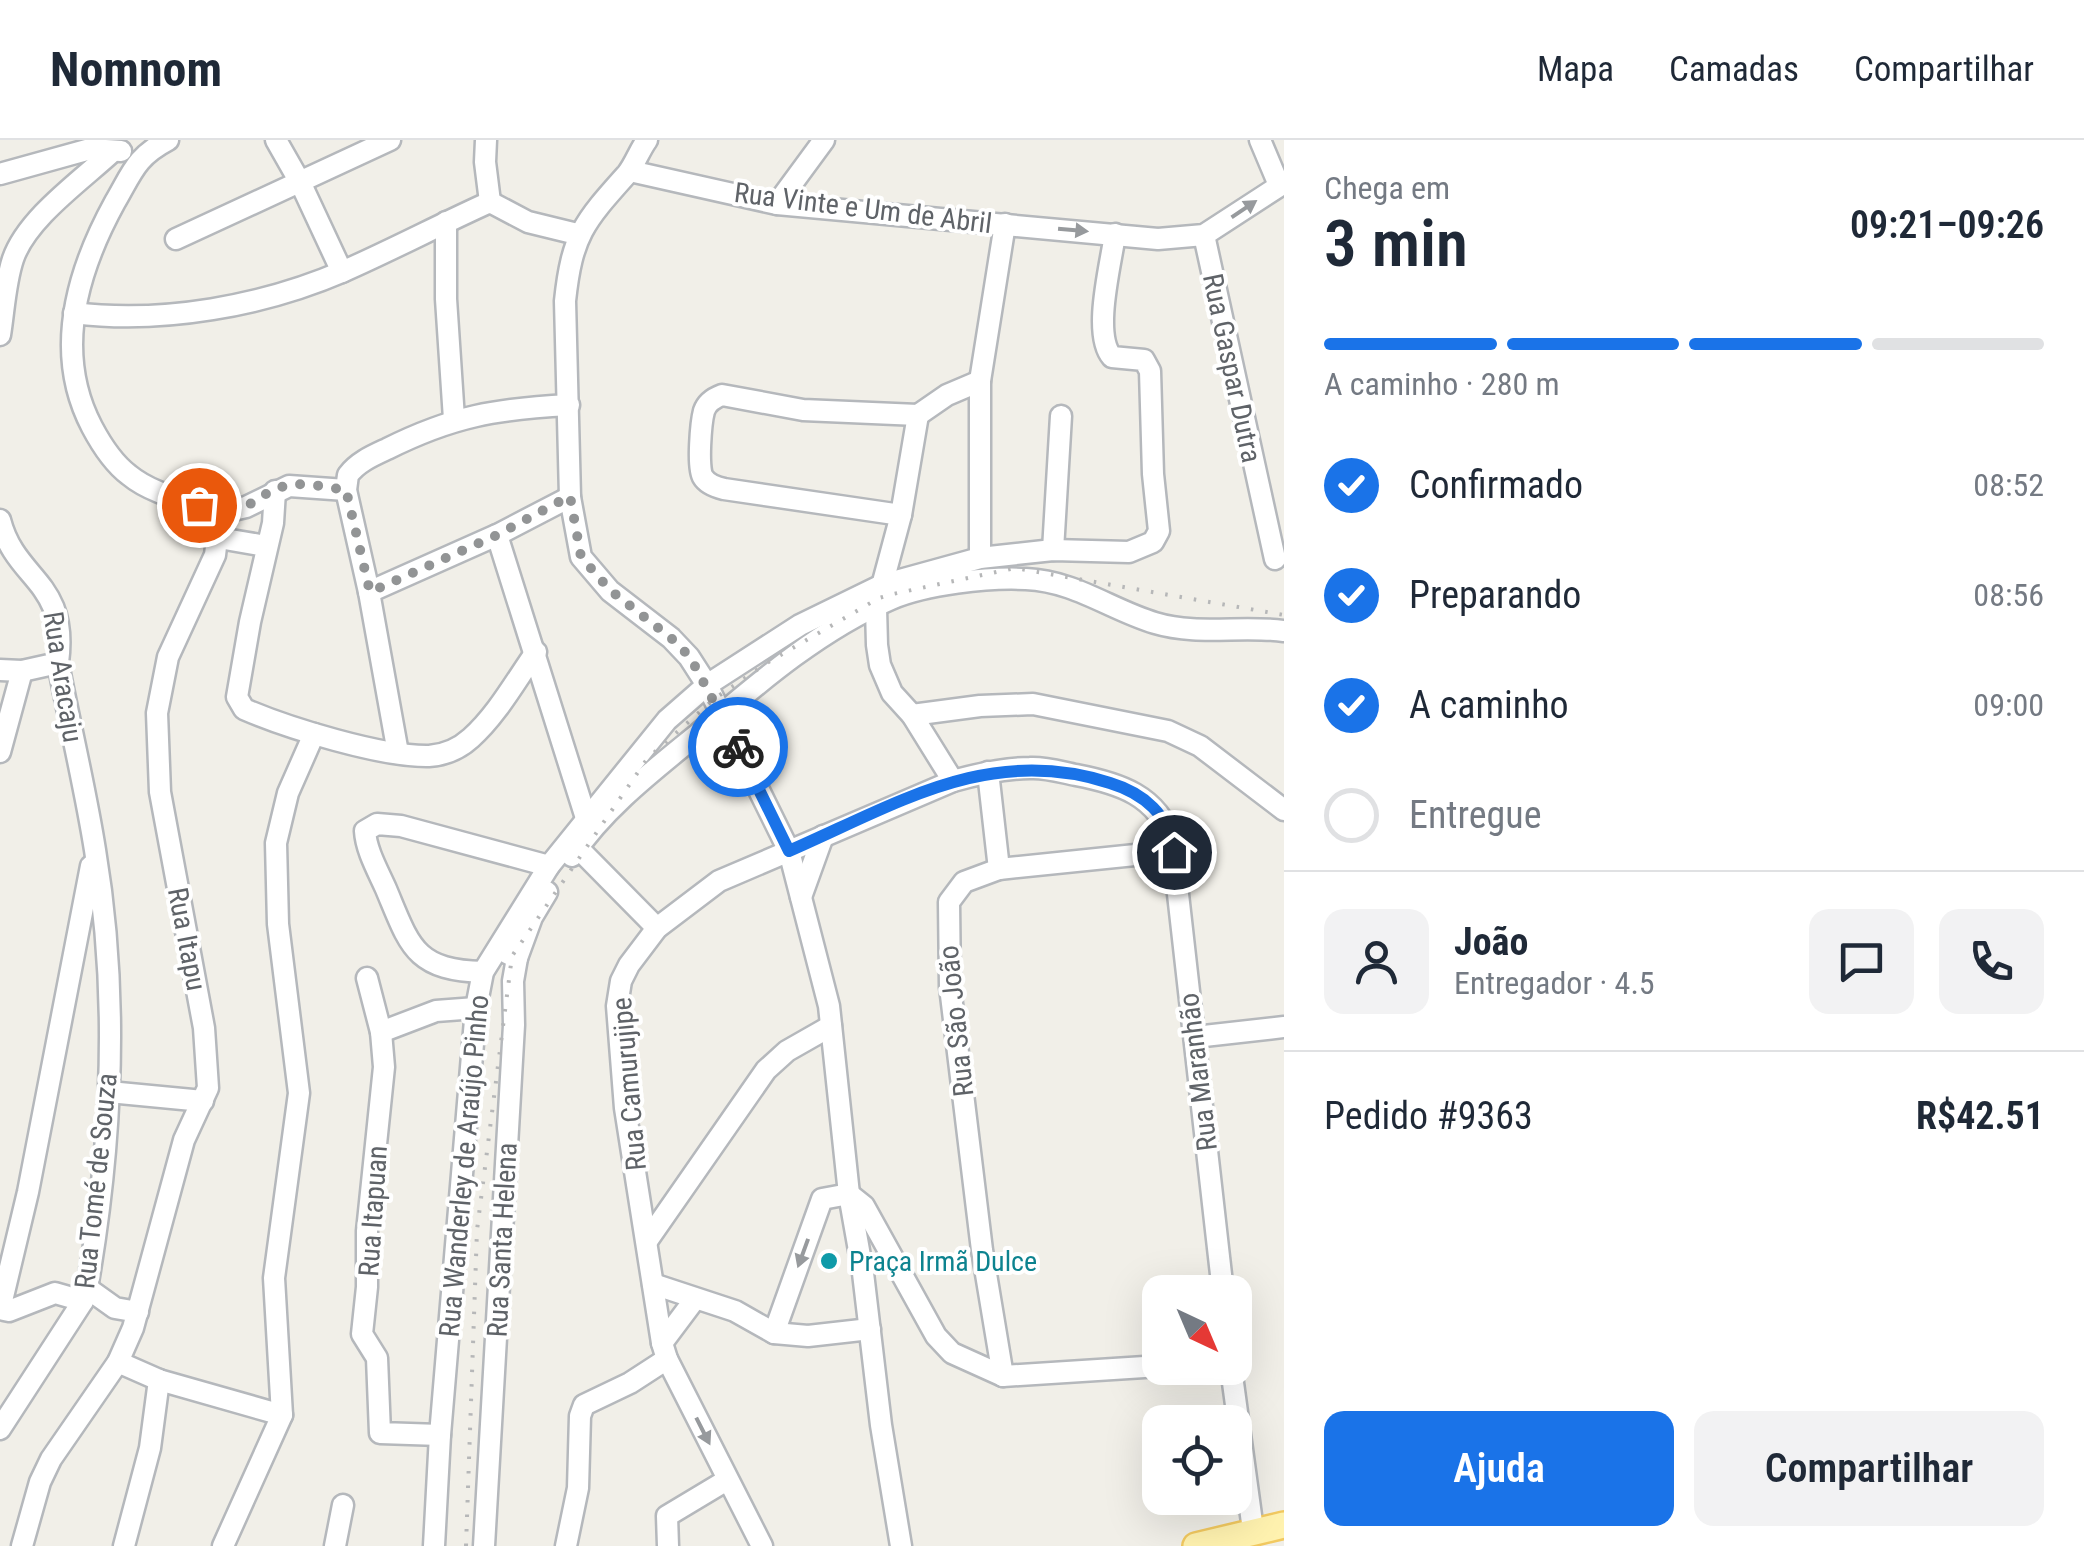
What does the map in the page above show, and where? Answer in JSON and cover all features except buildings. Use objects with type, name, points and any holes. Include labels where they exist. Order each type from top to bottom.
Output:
[{"type":"main road","points":[[1196,1546],[1284,1525]]},
{"type":"street","points":[[0,174],[90,149],[144,152],[168,140]]},
{"type":"street","points":[[276,140],[342,272]]},
{"type":"street","points":[[176,239],[390,140]]},
{"type":"street","points":[[486,140],[490,202]]},
{"type":"street","points":[[647,140],[630,171],[595,207],[578,234],[565,300],[570,496],[581,557],[610,590],[690,657],[789,851],[831,1026],[849,1194],[863,1273],[897,1544]]},
{"type":"street","points":[[777,204],[824,140]]},
{"type":"street","points":[[1204,235],[1281,184],[1260,140]]},
{"type":"street","points":[[0,336],[7,252],[113,151]]},
{"type":"street","points":[[144,152],[91,246],[74,313],[73,380],[102,446],[127,475],[141,483],[220,513],[296,485],[346,490]]},
{"type":"street","name":"Rua Vinte e Um de Abril","points":[[630,171],[777,204],[1158,239],[1204,235]]},
{"type":"street","points":[[74,313],[108,317],[182,312],[251,300],[342,272],[490,202]]},
{"type":"street","points":[[490,202],[528,222],[578,234]]},
{"type":"street","points":[[446,222],[446,299],[454,419]]},
{"type":"street","points":[[980,558],[980,381],[1005,224]]},
{"type":"street","name":"Rua Wanderley de Araújo Pinho","points":[[434,1546],[476,1008],[483,972],[549,866],[586,818],[649,740],[707,684],[800,625],[882,585],[980,558],[1053,550],[1129,552],[1148,546],[1159,531],[1152,474],[1150,371],[1144,360],[1112,358],[1102,333],[1115,234]]},
{"type":"street","name":"Rua Gaspar Dutra","points":[[1204,235],[1275,559]]},
{"type":"street","points":[[900,514],[724,490],[712,485],[703,478],[700,466],[704,411],[722,395],[804,410],[918,415],[947,394],[980,381]]},
{"type":"street","points":[[398,753],[370,592],[346,490],[350,472],[366,459],[454,419],[517,408],[569,405]]},
{"type":"street","points":[[918,415],[900,514],[876,608],[880,665],[892,693],[912,715],[953,780]]},
{"type":"street","points":[[1053,550],[1061,416]]},
{"type":"street","points":[[276,491],[273,523],[237,697],[244,709],[314,734],[398,753],[430,756],[448,752],[471,738],[536,652]]},
{"type":"street","points":[[370,592],[497,535],[570,496]]},
{"type":"street","name":"Rua Itapu","points":[[22,1546],[40,1482],[51,1459],[118,1362],[138,1312],[184,1140],[210,1077],[160,792],[157,713],[168,657],[214,556],[220,513]]},
{"type":"street","name":"Rua Aracaju","points":[[0,520],[3,543],[50,599],[59,619],[62,637],[58,664],[95,849]]},
{"type":"street","points":[[497,535],[586,818]]},
{"type":"street","points":[[219,538],[266,546]]},
{"type":"street","name":"Rua Santa Helena","points":[[484,1546],[514,1025],[513,981],[532,918],[578,848],[639,784],[722,714],[811,645],[891,599],[996,579],[1027,579],[1072,587],[1170,627],[1193,631],[1284,631]]},
{"type":"street","points":[[0,670],[58,664]]},
{"type":"street","points":[[0,752],[22,670]]},
{"type":"street","points":[[912,715],[1032,704],[1168,730],[1200,746],[1284,810]]},
{"type":"street","points":[[223,1546],[282,1415],[274,1278],[300,1092],[278,924],[276,842],[280,817],[314,734]]},
{"type":"street","points":[[789,851],[953,780],[988,772],[1042,768],[1130,789],[1148,801],[1164,822],[1174,852]]},
{"type":"street","points":[[988,772],[999,869]]},
{"type":"street","points":[[483,972],[450,971],[430,961],[408,941],[376,868],[366,830],[377,824],[401,826],[549,866]]},
{"type":"street","points":[[801,897],[823,836]]},
{"type":"street","points":[[578,848],[657,928]]},
{"type":"street","points":[[95,849],[28,1192],[1,1305],[9,1312],[55,1294],[85,1295],[114,1308],[138,1312]]},
{"type":"street","name":"Rua Tomé de Souza","points":[[0,1429],[85,1295],[110,1092],[104,919],[95,849]]},
{"type":"street","name":"Rua Camurujipe","points":[[762,1546],[664,1351],[625,1108],[617,1006],[621,981],[629,965],[657,928],[718,881],[789,851]]},
{"type":"street","name":"Rua São João","points":[[1003,1376],[980,1231],[950,987],[949,902],[964,882],[999,869],[1174,852]]},
{"type":"street","name":"Rua Maranhão","points":[[1174,852],[1221,1275]]},
{"type":"street","points":[[496,947],[517,958]]},
{"type":"street","name":"Rua Itapuan","points":[[367,978],[381,1032],[383,1084],[367,1231],[362,1334],[377,1358],[380,1433],[440,1435]]},
{"type":"street","points":[[381,1032],[436,1010],[476,1008]]},
{"type":"street","points":[[646,1240],[766,1070],[787,1051],[831,1026]]},
{"type":"street","points":[[1195,1037],[1284,1027]]},
{"type":"street","points":[[110,1092],[203,1101]]},
{"type":"street","points":[[774,1333],[822,1198],[849,1194],[864,1206],[936,1336],[952,1353],[1003,1376],[1142,1367]]},
{"type":"street","points":[[863,1273],[897,1268]]},
{"type":"street","points":[[653,1284],[735,1311],[774,1333],[796,1337],[870,1330]]},
{"type":"street","points":[[566,1546],[578,1488],[580,1416],[584,1405],[617,1390],[664,1351],[696,1299]]},
{"type":"street","points":[[118,1362],[159,1380],[282,1415]]},
{"type":"street","points":[[124,1546],[150,1448],[159,1380]]},
{"type":"street","points":[[1233,1385],[1254,1530]]},
{"type":"street","points":[[668,1546],[667,1516],[727,1480]]},
{"type":"street","points":[[335,1546],[343,1506]]},
{"type":"railway","points":[[466,1546],[477,1230],[512,956],[647,759],[714,699],[767,663],[879,598],[893,594],[1015,568],[1284,615]]},
{"type":"way so far","points":[[199,505],[220,513],[262,500],[289,486],[346,490],[370,592],[497,535],[570,496],[581,557],[610,590],[690,657],[738,747]]},
{"type":"place","name":"Praça Irmã Dulce","points":[[829,1261]]},
{"type":"route","points":[[738,747],[789,851],[953,780],[1032,768],[1130,789],[1148,801],[1164,822],[1174,852]]}]
